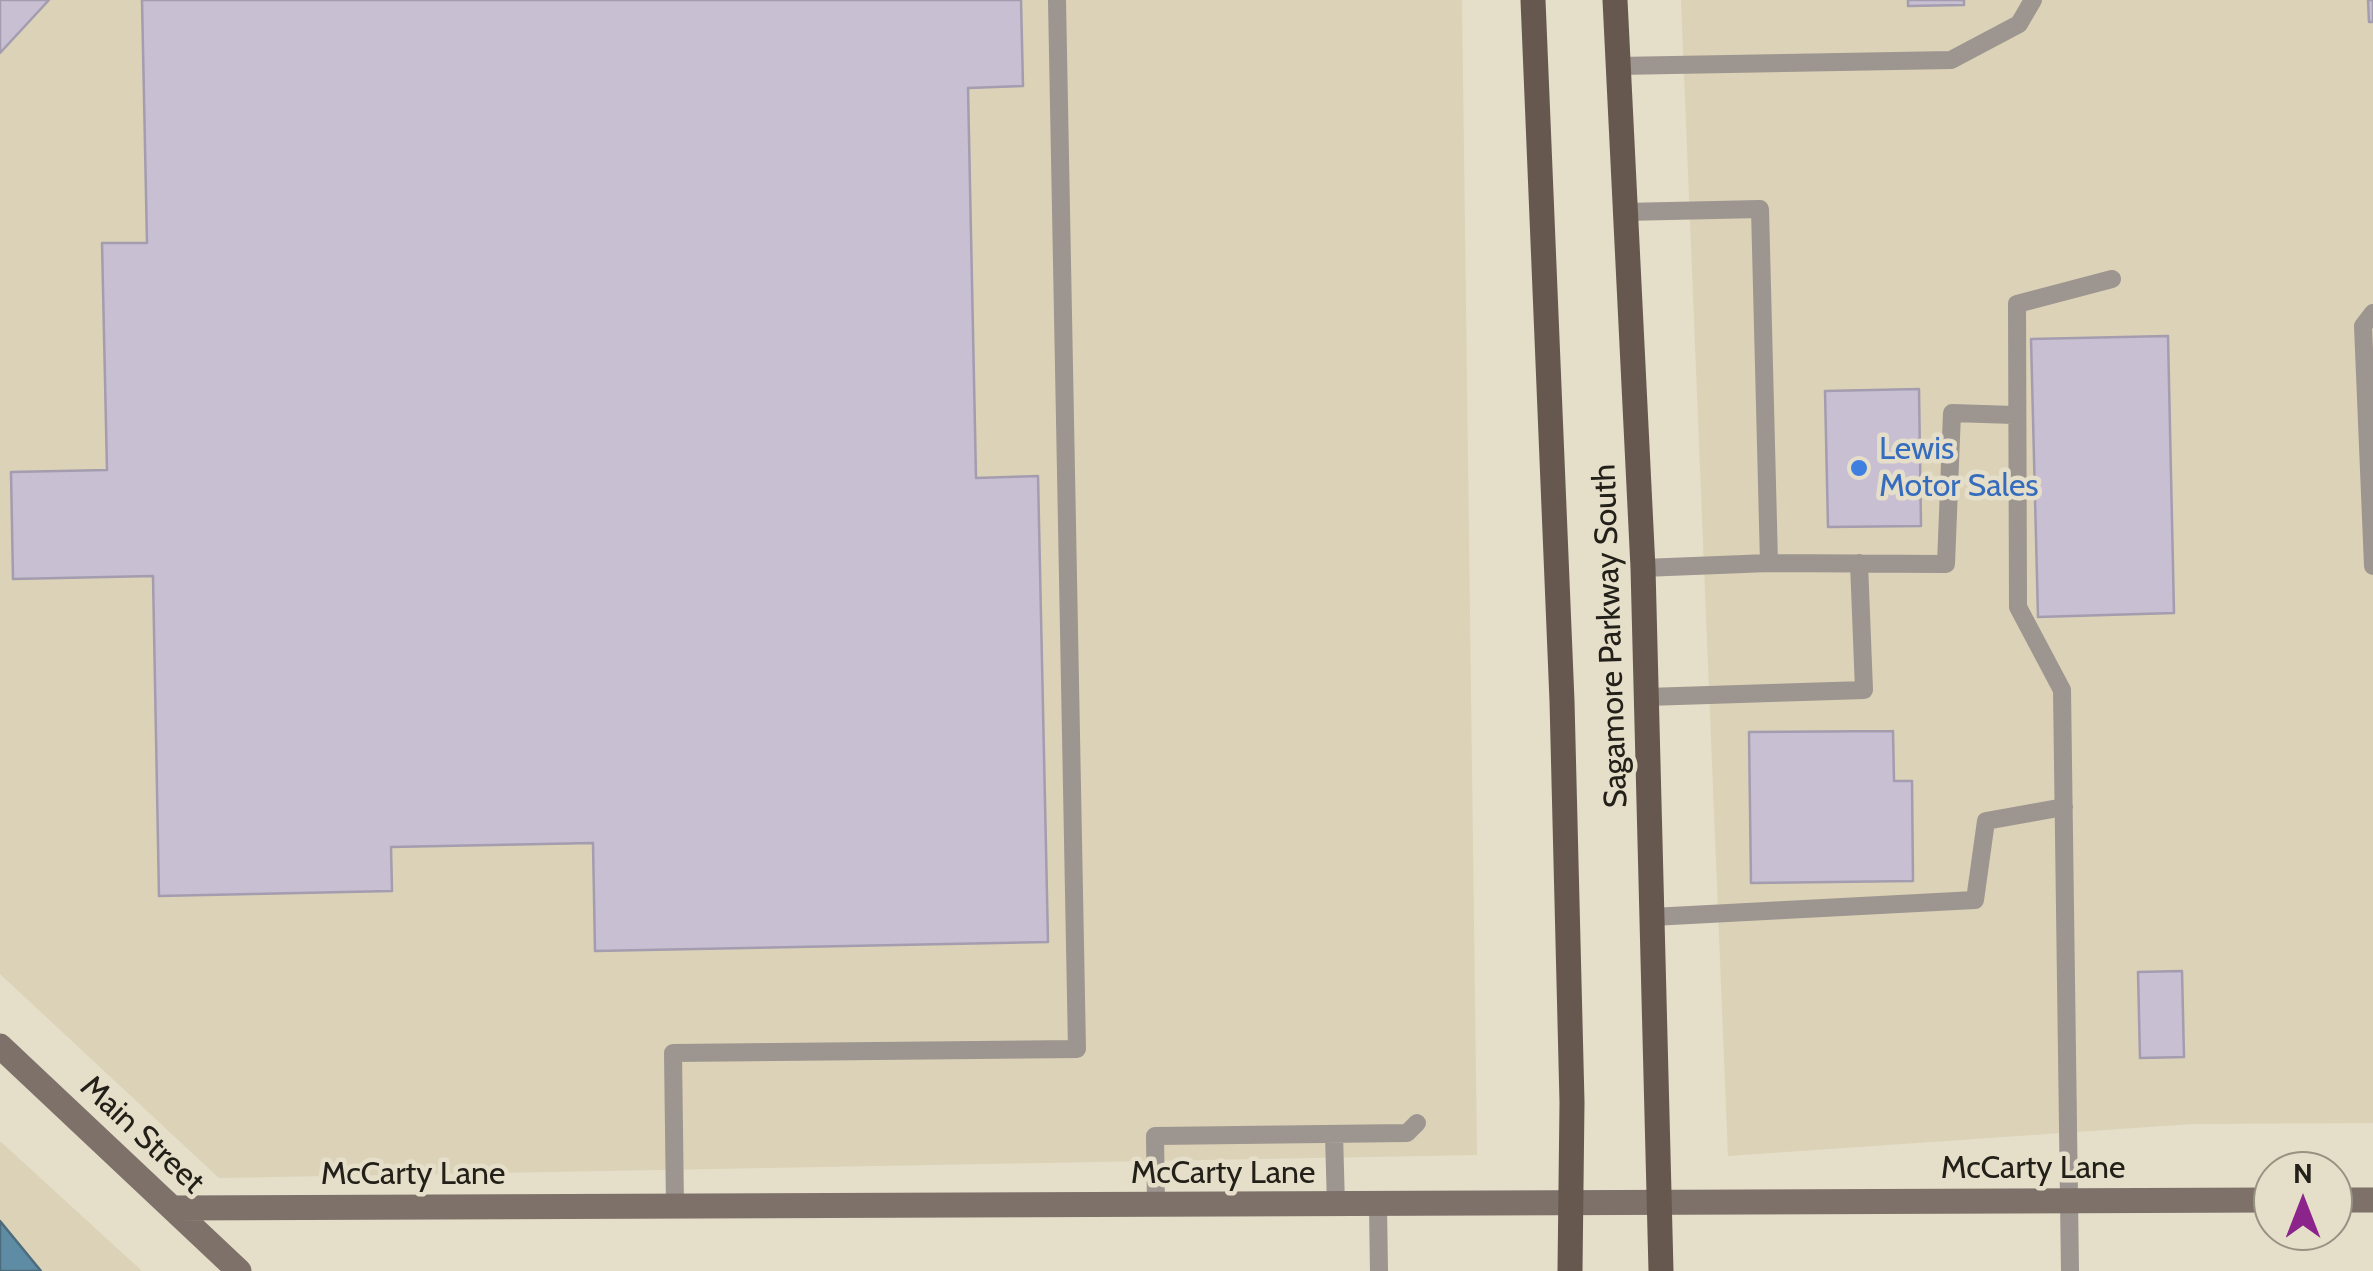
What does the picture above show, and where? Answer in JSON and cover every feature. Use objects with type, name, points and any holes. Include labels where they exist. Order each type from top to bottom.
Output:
[{"type":"main road","name":"Sagamore Parkway South","points":[[1533,0],[1562,701],[1572,1102],[1570,1271]]},
{"type":"main road","name":"Sagamore Parkway South","points":[[1615,0],[1643,568],[1661,1271]]},
{"type":"main road","name":"Main Street","points":[[0,1046],[239,1271]]},
{"type":"main road","name":"McCarty Lane","points":[[173,1208],[1570,1206],[2253,1200]]},
{"type":"lane","points":[[675,1207],[673,1053],[1077,1049],[1057,0]]},
{"type":"lane","points":[[1617,66],[1951,60],[2019,24],[2032,0]]},
{"type":"lane","points":[[1624,212],[1760,209],[1769,564]]},
{"type":"lane","points":[[2070,1271],[2062,690],[2018,607],[2014,414],[2017,304],[2112,278]]},
{"type":"lane","points":[[2373,313],[2364,326],[2373,566]]},
{"type":"lane","points":[[1643,568],[1946,564],[1952,413],[2014,414]]},
{"type":"lane","points":[[1646,697],[1864,690],[1859,564]]},
{"type":"lane","points":[[1652,917],[1975,900],[1986,822],[2064,807]]},
{"type":"lane","points":[[1156,1206],[1154,1136],[1408,1133],[1417,1124]]},
{"type":"lane","points":[[1334,1134],[1336,1206]]},
{"type":"lane","points":[[1378,1206],[1379,1271]]},
{"type":"shaded area","points":[[0,0],[1462,0],[1477,1155],[219,1178],[0,974]]},
{"type":"shaded area","points":[[1681,0],[2373,0],[2373,1123],[2192,1124],[1728,1156]]},
{"type":"shaded area","points":[[0,1141],[142,1271],[0,1271]]},
{"type":"water","points":[[0,1221],[41,1271],[0,1271]]},
{"type":"building","points":[[0,0],[49,0],[0,53]]},
{"type":"building","points":[[142,0],[1021,0],[1023,86],[968,88],[976,478],[1038,476],[1048,942],[595,951],[593,843],[391,847],[392,891],[159,896],[153,576],[13,579],[11,472],[107,470],[102,243],[147,243]]},
{"type":"building","points":[[1908,0],[1964,0],[1964,5],[1908,6]]},
{"type":"building","points":[[2368,0],[2373,0],[2373,22],[2369,22]]},
{"type":"building","points":[[2168,336],[2174,613],[2038,617],[2031,339]]},
{"type":"building","points":[[1919,389],[1921,526],[1828,527],[1825,391]]},
{"type":"building","points":[[1893,731],[1894,781],[1912,781],[1913,881],[1751,883],[1749,732]]},
{"type":"building","points":[[2182,971],[2184,1057],[2140,1058],[2138,972]]},
{"type":"place","name":"Lewis Motor Sales","points":[[1859,468]]}]
